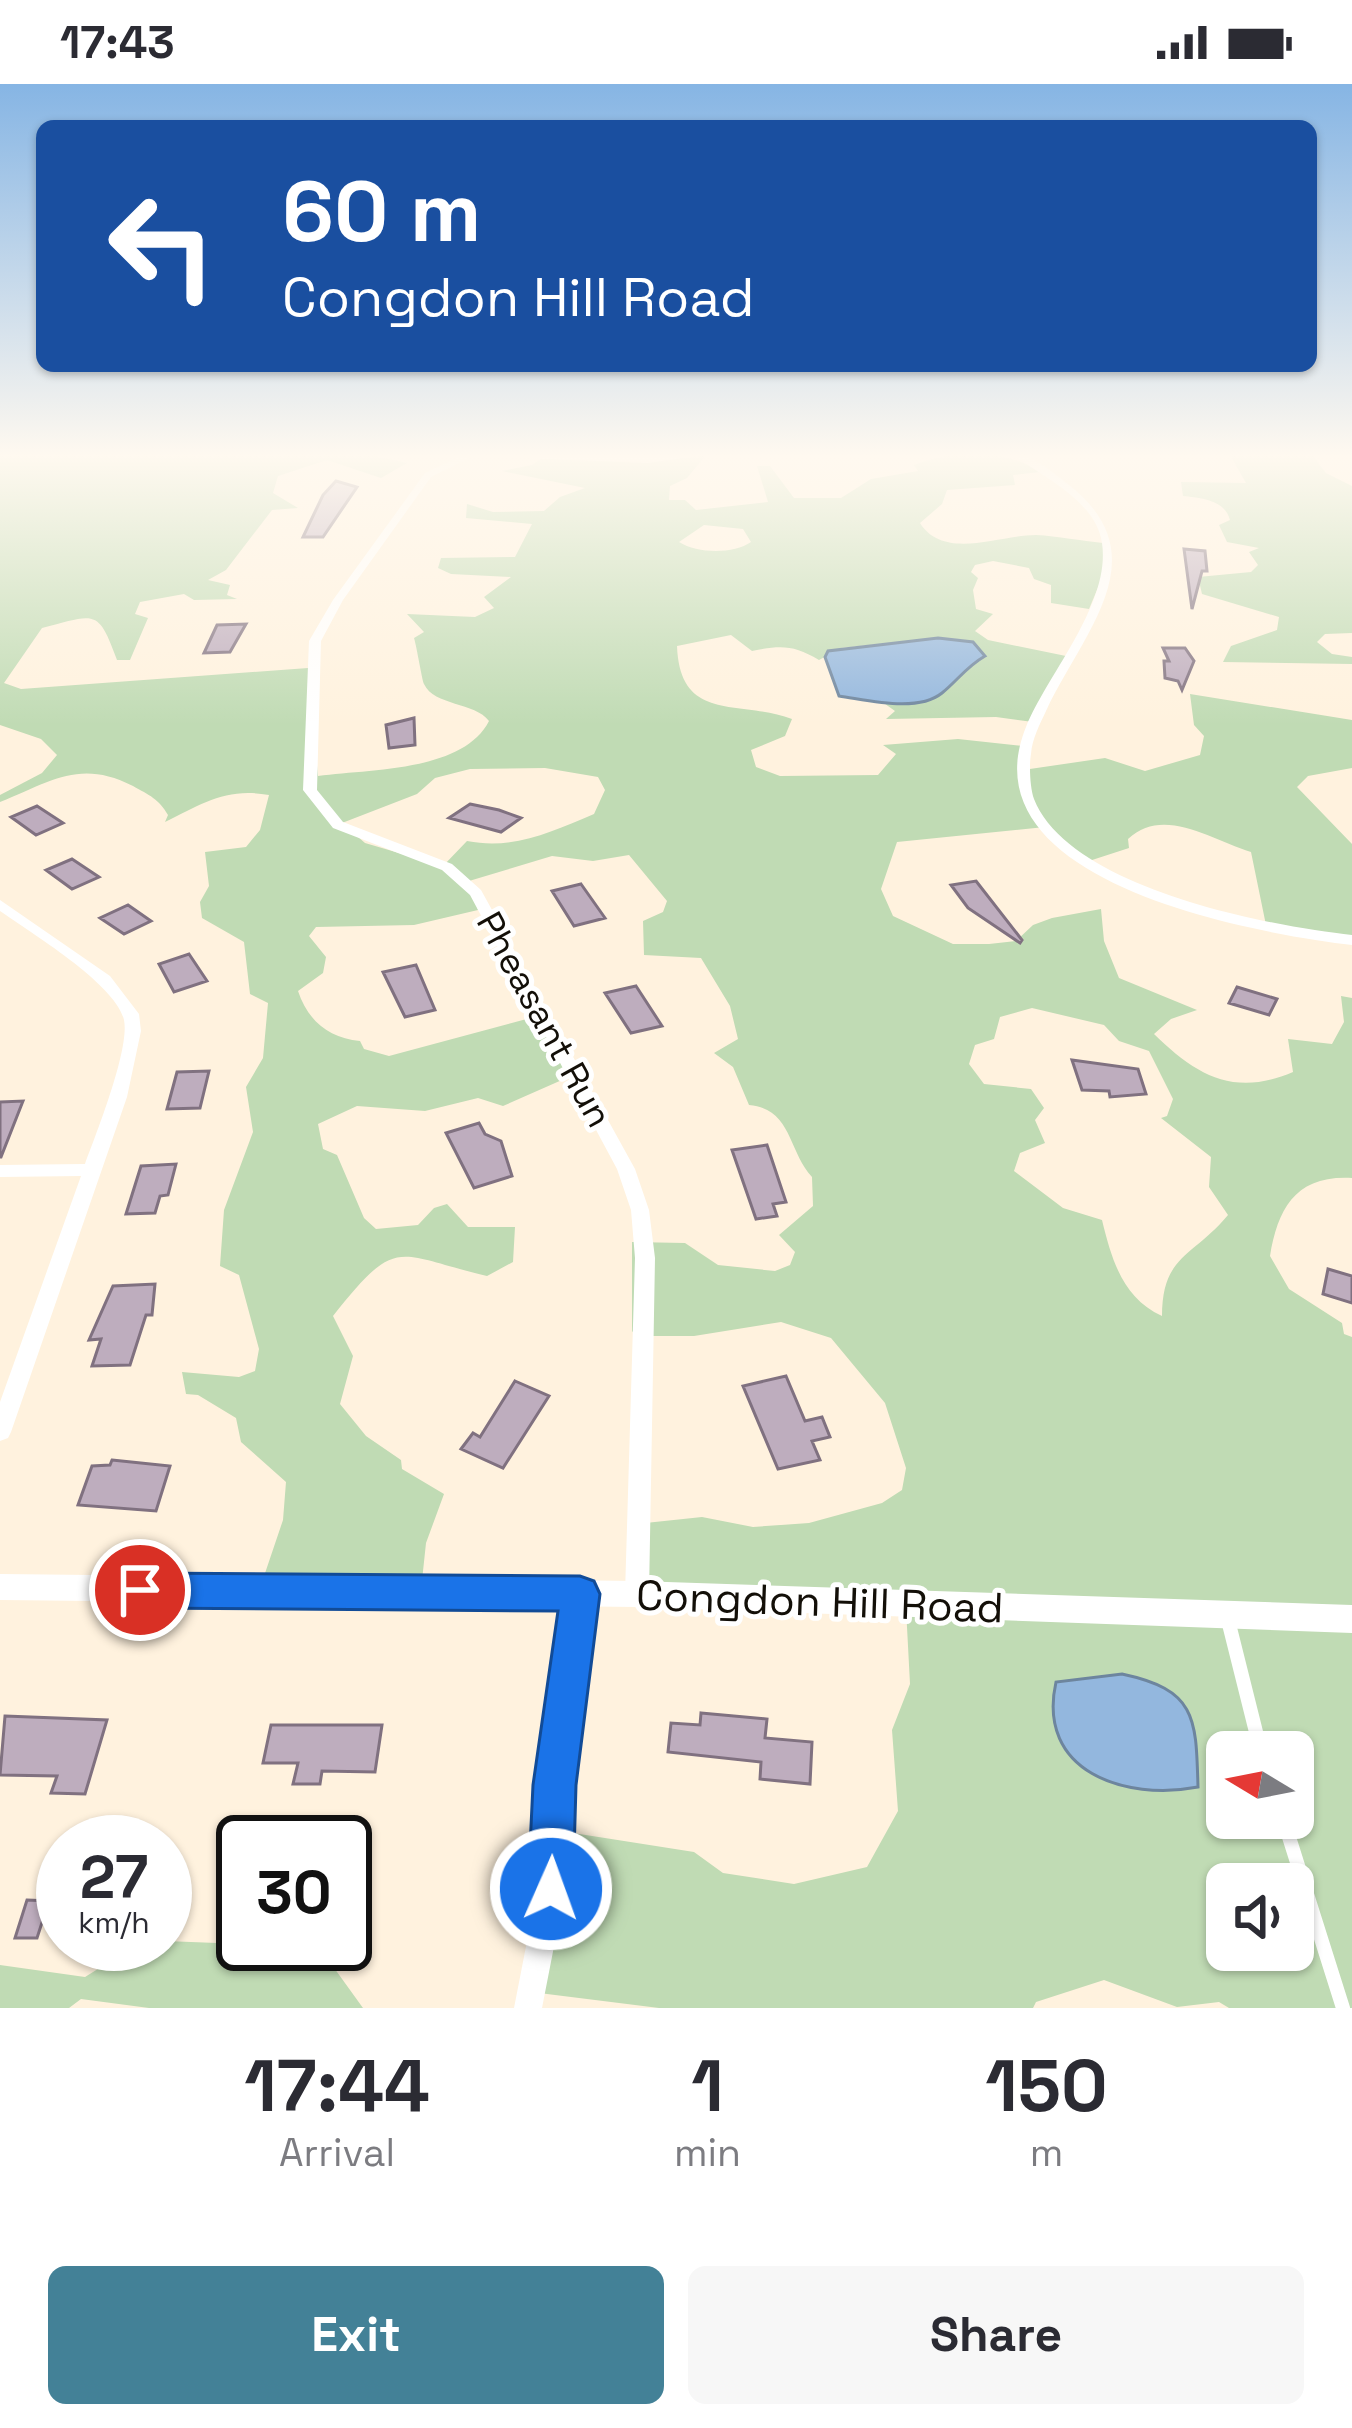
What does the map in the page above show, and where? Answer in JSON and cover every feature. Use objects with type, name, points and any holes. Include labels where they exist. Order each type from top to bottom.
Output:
[{"type":"street","name":"Pheasant Run","points":[[378,545],[315,641],[310,790],[338,825],[447,867],[476,893],[626,1169],[640,1210],[645,1258],[637,1594]]},
{"type":"street","points":[[1106,545],[1099,594],[1024,749],[1023,781],[1042,820],[1078,854],[1136,888],[1244,925],[1352,940]]},
{"type":"street","points":[[0,904],[89,964],[131,1014],[127,1064],[0,1432]]},
{"type":"street","points":[[0,1171],[89,1170]]},
{"type":"street","name":"Congdon Hill Road","points":[[0,1587],[637,1594],[1352,1619]]},
{"type":"street","points":[[528,2008],[551,1889],[555,1785],[580,1594]]},
{"type":"lane","points":[[1227,1615],[1256,1731]]},
{"type":"lane","points":[[1290,1839],[1343,2008]]},
{"type":"green space","points":[[0,545],[245,545],[226,570],[208,580],[230,585],[227,595],[237,599],[194,600],[184,594],[140,602],[135,614],[148,618],[130,660],[117,660],[105,631],[93,619],[42,628],[4,683],[21,689],[308,668],[318,776],[413,765],[458,750],[476,738],[489,721],[429,691],[414,638],[424,632],[407,614],[475,617],[494,608],[484,597],[511,577],[451,574],[438,568],[441,558],[515,557],[521,545],[686,545],[716,551],[745,545],[1103,545],[1105,571],[1089,609],[1051,603],[1051,585],[1034,579],[1029,568],[993,561],[975,565],[971,572],[978,578],[973,590],[976,609],[993,614],[975,631],[988,640],[1066,656],[1033,722],[996,717],[886,719],[895,711],[881,701],[930,695],[984,656],[938,638],[841,648],[819,660],[787,648],[752,651],[731,635],[677,646],[681,671],[689,688],[701,698],[792,719],[785,736],[751,750],[756,767],[780,776],[878,775],[896,754],[883,745],[958,739],[1023,746],[1023,770],[1105,758],[1145,771],[1200,755],[1204,736],[1194,725],[1190,694],[1352,720],[1352,768],[1308,776],[1297,787],[1352,844],[1352,939],[1267,930],[1251,852],[1171,825],[1142,830],[1128,839],[1129,848],[1089,861],[1045,827],[897,842],[881,889],[893,916],[953,944],[1016,941],[1033,925],[1101,909],[1104,941],[1119,978],[1197,1010],[1171,1019],[1154,1034],[1200,1070],[1233,1082],[1252,1083],[1293,1072],[1288,1039],[1332,1044],[1344,1022],[1341,996],[1352,998],[1352,1178],[1317,1182],[1293,1198],[1278,1223],[1270,1256],[1289,1289],[1342,1323],[1344,1334],[1352,1337],[1352,2008],[1229,2008],[1219,2002],[1177,2007],[1104,1980],[1036,2002],[1033,2008],[659,2008],[531,1992],[554,1830],[694,1852],[723,1873],[794,1884],[867,1867],[898,1811],[892,1730],[910,1684],[906,1608],[635,1591],[636,1524],[702,1517],[753,1527],[809,1523],[882,1503],[902,1490],[906,1468],[885,1403],[831,1338],[781,1322],[694,1336],[636,1336],[632,1331],[632,1242],[685,1243],[718,1265],[775,1271],[790,1265],[795,1252],[779,1235],[813,1206],[812,1177],[782,1123],[763,1108],[749,1105],[733,1067],[714,1053],[738,1039],[730,1006],[701,958],[644,955],[643,921],[663,912],[667,901],[629,855],[593,861],[552,856],[469,881],[478,910],[414,925],[316,927],[309,936],[326,957],[323,973],[298,991],[308,1011],[329,1032],[389,1056],[534,1017],[571,1076],[503,1106],[478,1098],[425,1111],[357,1106],[318,1124],[323,1149],[337,1155],[364,1218],[376,1229],[418,1225],[434,1208],[447,1204],[468,1227],[515,1227],[513,1262],[487,1276],[400,1257],[372,1272],[333,1316],[353,1356],[340,1404],[366,1436],[401,1460],[402,1469],[444,1494],[426,1543],[421,1590],[259,1591],[283,1520],[286,1482],[241,1442],[236,1418],[198,1395],[186,1394],[182,1372],[239,1377],[255,1371],[259,1349],[239,1275],[220,1266],[224,1210],[253,1132],[246,1087],[263,1058],[268,1003],[250,994],[244,942],[202,918],[200,902],[209,886],[205,852],[246,847],[260,830],[269,795],[227,795],[165,822],[165,810],[144,792],[114,778],[81,774],[0,802],[0,795],[42,773],[57,755],[41,739],[0,725]],"holes":[[[545,768],[598,777],[605,790],[594,814],[516,841],[467,841],[443,866],[365,843],[342,823],[417,794],[435,778],[470,769]],[[1032,1008],[1104,1025],[1119,1041],[1149,1051],[1173,1099],[1167,1116],[1161,1118],[1211,1157],[1209,1187],[1228,1215],[1174,1268],[1167,1280],[1162,1316],[1129,1289],[1115,1264],[1102,1220],[1063,1208],[1014,1171],[1020,1153],[1045,1143],[1035,1120],[1044,1108],[1031,1089],[984,1084],[969,1064],[975,1045],[994,1039],[1000,1017]]]},
{"type":"green space","points":[[1242,545],[1352,545],[1352,633],[1325,634],[1317,642],[1332,654],[1352,657],[1352,664],[1223,662],[1231,646],[1277,630],[1279,617],[1202,594],[1198,577],[1251,572],[1258,565],[1249,552],[1259,548]]},
{"type":"green space","points":[[192,1942],[216,1943],[216,1971],[336,1971],[363,2008],[149,2008],[81,1999],[69,2008],[0,2008],[0,1965],[85,1977],[95,1971],[192,1971]]},
{"type":"water","points":[[938,638],[973,642],[985,656],[932,699],[892,704],[839,696],[825,657],[828,651]]},
{"type":"water","points":[[1122,1674],[1165,1689],[1187,1711],[1196,1742],[1198,1787],[1142,1789],[1116,1784],[1092,1774],[1059,1738],[1053,1713],[1056,1682]]},
{"type":"building","points":[[1184,549],[1205,551],[1207,571],[1202,571],[1192,609]]},
{"type":"building","points":[[246,624],[230,652],[204,653],[217,625]]},
{"type":"building","points":[[1163,648],[1185,648],[1194,661],[1182,690],[1178,681],[1165,678],[1164,661],[1169,661]]},
{"type":"building","points":[[414,718],[415,745],[389,748],[386,725]]},
{"type":"building","points":[[470,804],[521,818],[501,832],[449,818]]},
{"type":"building","points":[[37,806],[63,823],[36,835],[11,817]]},
{"type":"building","points":[[72,859],[99,877],[72,889],[46,870]]},
{"type":"building","points":[[976,881],[1020,943],[968,908],[951,885]]},
{"type":"building","points":[[581,884],[605,918],[574,926],[552,891]]},
{"type":"building","points":[[128,905],[151,921],[124,934],[100,918]]},
{"type":"building","points":[[189,954],[207,981],[174,992],[159,964]]},
{"type":"building","points":[[416,965],[435,1010],[405,1017],[383,972]]},
{"type":"building","points":[[636,986],[662,1026],[631,1033],[605,993]]},
{"type":"building","points":[[1237,987],[1277,999],[1269,1015],[1229,1003]]},
{"type":"building","points":[[1072,1060],[1138,1069],[1146,1094],[1110,1097],[1109,1091],[1082,1090]]},
{"type":"building","points":[[209,1071],[200,1108],[167,1109],[177,1072]]},
{"type":"building","points":[[23,1101],[1,1157],[0,1157],[0,1102]]},
{"type":"building","points":[[479,1123],[485,1134],[501,1141],[512,1176],[474,1188],[446,1133]]},
{"type":"building","points":[[767,1145],[786,1202],[773,1204],[777,1216],[756,1219],[732,1150]]},
{"type":"building","points":[[176,1164],[168,1195],[160,1196],[155,1213],[126,1214],[141,1166]]},
{"type":"building","points":[[1328,1269],[1352,1276],[1352,1303],[1323,1294]]},
{"type":"building","points":[[155,1284],[152,1315],[146,1315],[130,1365],[92,1366],[101,1339],[89,1340],[113,1286]]},
{"type":"building","points":[[786,1376],[805,1421],[822,1417],[830,1437],[812,1441],[820,1460],[778,1469],[743,1386]]},
{"type":"building","points":[[515,1381],[549,1396],[503,1468],[461,1449],[473,1433],[480,1437]]},
{"type":"building","points":[[112,1460],[170,1466],[156,1511],[78,1505],[92,1466],[110,1465]]},
{"type":"building","points":[[701,1713],[767,1719],[765,1738],[812,1742],[810,1784],[760,1779],[761,1762],[668,1752],[671,1723],[700,1725]]},
{"type":"building","points":[[5,1716],[107,1720],[85,1794],[51,1793],[57,1776],[0,1775]]},
{"type":"building","points":[[271,1725],[382,1725],[375,1772],[322,1771],[320,1784],[293,1784],[298,1763],[263,1763]]},
{"type":"building","points":[[27,1900],[36,1900],[36,1938],[15,1938]]},
{"type":"route","points":[[140,1590],[580,1594],[555,1785],[551,1889]]}]
